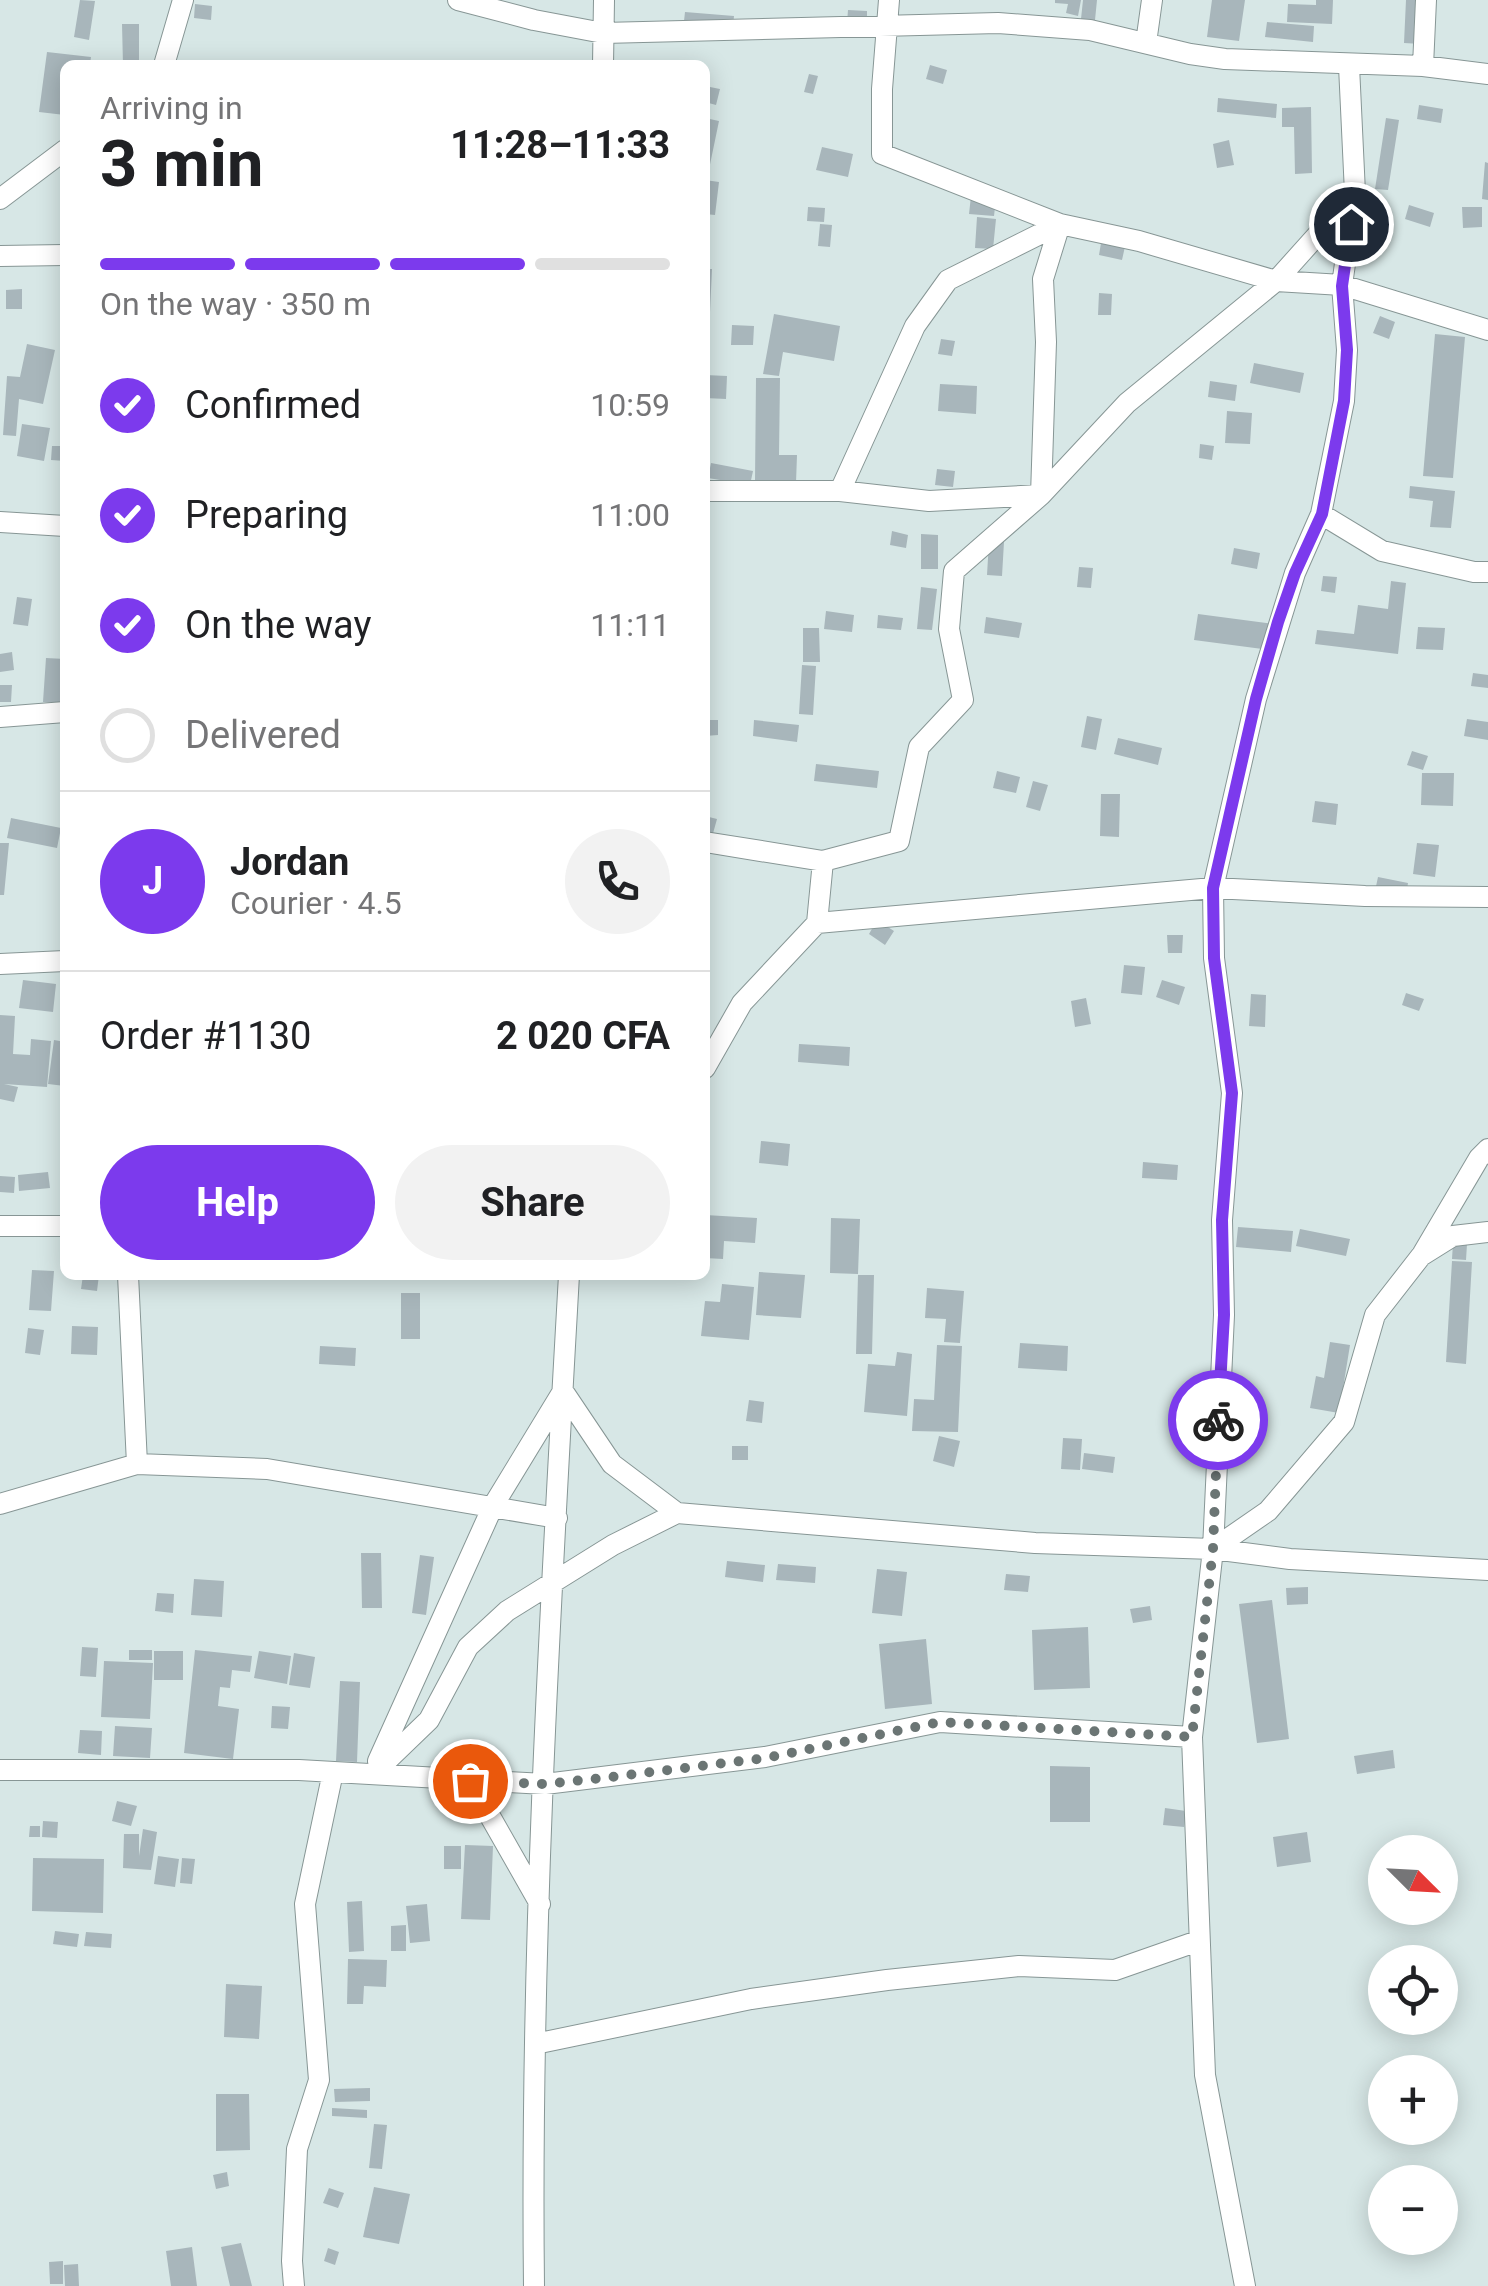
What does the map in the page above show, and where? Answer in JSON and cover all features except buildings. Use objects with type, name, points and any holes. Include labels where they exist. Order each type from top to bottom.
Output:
[{"type":"street","points":[[165,60],[183,0]]},
{"type":"street","points":[[458,0],[604,34],[998,23],[1090,30],[1225,59],[1423,66],[1488,74]]},
{"type":"street","points":[[603,60],[604,0]]},
{"type":"street","points":[[889,0],[882,154],[1060,224],[1276,281],[1342,286],[1488,330]]},
{"type":"street","points":[[1146,43],[1152,0]]},
{"type":"street","points":[[1423,66],[1426,0]]},
{"type":"street","points":[[1245,2286],[1205,2075],[1192,1737],[1213,1549],[1224,1315],[1222,1220],[1232,1093],[1214,958],[1213,888],[1256,699],[1278,622],[1322,514],[1344,401],[1347,350],[1342,286],[1356,193],[1349,66]]},
{"type":"street","points":[[0,200],[60,154]]},
{"type":"street","points":[[710,843],[822,861],[898,841],[920,748],[964,700],[949,629],[954,571],[1041,495],[1128,403],[1276,281],[1356,193]]},
{"type":"street","points":[[840,491],[914,326],[948,280],[1060,224]]},
{"type":"street","points":[[1041,495],[1046,342],[1043,279],[1060,224]]},
{"type":"street","points":[[0,256],[60,255]]},
{"type":"street","points":[[710,491],[840,491],[929,501],[1041,495]]},
{"type":"street","points":[[1322,514],[1382,552],[1488,572]]},
{"type":"street","points":[[0,522],[60,526]]},
{"type":"street","points":[[0,716],[60,712]]},
{"type":"street","points":[[710,1059],[742,1003],[818,923],[822,861]]},
{"type":"street","points":[[818,923],[1213,888],[1488,898]]},
{"type":"street","points":[[0,964],[60,961]]},
{"type":"street","points":[[1213,1549],[1268,1511],[1344,1422],[1376,1316],[1421,1256],[1478,1158],[1488,1149]]},
{"type":"street","points":[[0,1226],[60,1226]]},
{"type":"street","points":[[1421,1256],[1453,1236],[1488,1232]]},
{"type":"street","points":[[128,1280],[137,1464]]},
{"type":"street","points":[[534,2286],[540,1904],[569,1280]]},
{"type":"street","points":[[563,1392],[612,1464],[677,1513]]},
{"type":"street","points":[[372,1774],[492,1506],[563,1392]]},
{"type":"street","points":[[0,1504],[137,1464],[267,1470],[557,1518]]},
{"type":"street","points":[[372,1774],[429,1720],[468,1647],[507,1610],[613,1545],[677,1513],[1035,1543],[1213,1549],[1290,1559],[1488,1570]]},
{"type":"street","points":[[0,1770],[333,1772],[545,1784],[766,1758],[940,1722],[1192,1737]]},
{"type":"street","points":[[294,2286],[297,2149],[319,2080],[306,1904],[333,1772]]},
{"type":"street","points":[[470,1781],[540,1904]]},
{"type":"street","points":[[536,2044],[751,1999],[887,1980],[1018,1966],[1114,1970],[1198,1941]]},
{"type":"way so far","points":[[470,1781],[545,1784],[766,1758],[940,1722],[1192,1737],[1213,1549],[1218,1420]]},
{"type":"route","points":[[1218,1420],[1224,1315],[1222,1220],[1232,1093],[1214,958],[1213,888],[1256,699],[1278,622],[1322,514],[1344,401],[1347,350],[1342,286],[1351,224]]}]
